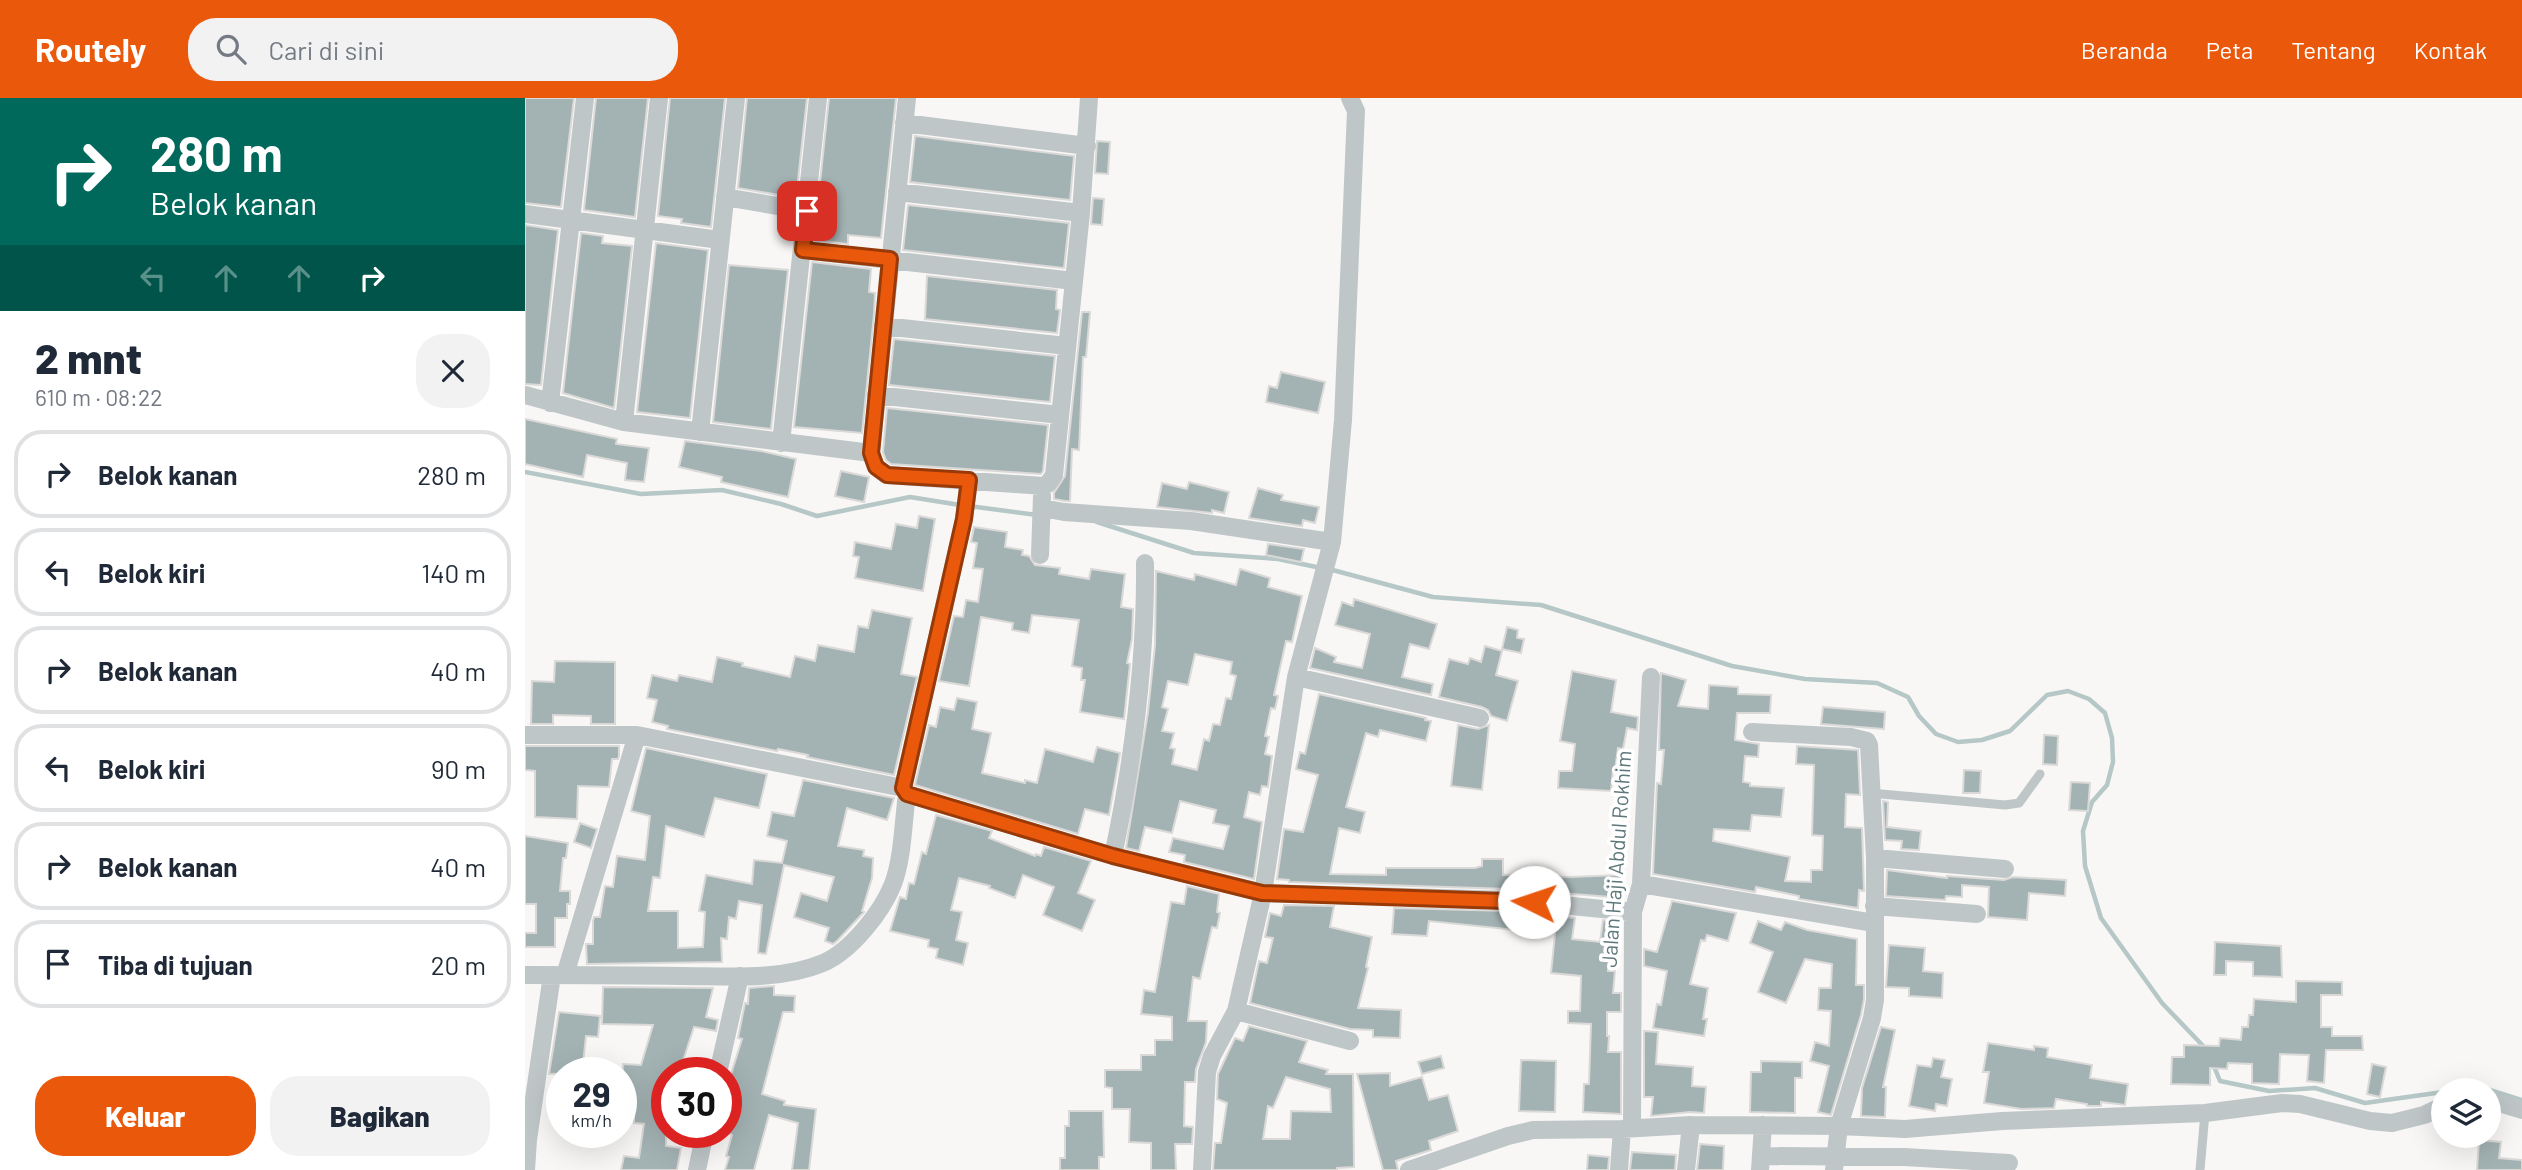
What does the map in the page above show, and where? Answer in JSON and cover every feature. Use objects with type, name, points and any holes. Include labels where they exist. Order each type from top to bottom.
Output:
[{"type":"street","points":[[550,403],[585,98]]},
{"type":"street","points":[[624,422],[659,98]]},
{"type":"street","points":[[700,432],[736,98]]},
{"type":"street","points":[[781,443],[818,98]]},
{"type":"street","points":[[907,98],[871,453],[876,467],[887,475],[968,488],[1042,486],[1048,484],[1054,475],[1081,213],[1089,98]]},
{"type":"street","points":[[1202,1170],[1207,1072],[1212,1056],[1236,1011],[1262,893],[1296,677],[1332,542],[1343,420],[1356,111],[1350,98]]},
{"type":"street","points":[[904,123],[1087,146]]},
{"type":"street","points":[[897,192],[1081,213]]},
{"type":"street","points":[[725,197],[807,211]]},
{"type":"street","points":[[525,214],[720,240]]},
{"type":"street","points":[[803,250],[1074,281]]},
{"type":"street","points":[[884,326],[1067,346]]},
{"type":"street","points":[[525,395],[624,422],[871,453]]},
{"type":"street","points":[[876,395],[1060,415]]},
{"type":"street","points":[[1040,555],[1042,486]]},
{"type":"street","points":[[525,975],[740,976],[799,971],[826,962],[846,948],[870,924],[893,885],[905,791],[964,519],[968,488]]},
{"type":"street","points":[[1042,514],[1064,512],[1191,521],[1332,542]]},
{"type":"street","points":[[1113,856],[1126,794],[1135,719],[1145,563]]},
{"type":"street","points":[[1296,677],[1480,718]]},
{"type":"street","name":"Jalan Haji Abdul Rokhim","points":[[1619,1170],[1627,1128],[1633,912],[1641,884],[1651,677]]},
{"type":"street","points":[[1752,732],[1851,737],[1867,741],[1870,753],[1875,858],[1875,1000],[1839,1126],[1835,1163]]},
{"type":"street","points":[[525,735],[636,735],[905,791],[1113,856],[1262,893],[1510,900],[1633,912]]},
{"type":"street","points":[[526,1170],[528,1140],[558,975],[636,735]]},
{"type":"street","points":[[1875,858],[2005,869]]},
{"type":"street","points":[[1641,884],[1874,915],[1977,914]]},
{"type":"street","points":[[722,1057],[740,976]]},
{"type":"street","points":[[1236,1011],[1350,1041]]},
{"type":"street","points":[[1409,1170],[1532,1130],[1691,1125],[1905,1129],[2002,1121],[2205,1113],[2282,1103],[2300,1104],[2370,1121],[2392,1123],[2431,1112]]},
{"type":"street","points":[[2501,1104],[2522,1110]]},
{"type":"street","points":[[1686,1170],[1691,1125]]},
{"type":"street","points":[[1763,1125],[1761,1163],[2009,1163]]},
{"type":"street","points":[[1904,1163],[1905,1129]]},
{"type":"street","points":[[697,1170],[702,1148]]},
{"type":"lane","points":[[1870,793],[2005,805],[2019,803],[2040,774]]},
{"type":"lane","points":[[2200,1170],[2205,1113]]},
{"type":"building","points":[[525,98],[574,98],[561,207],[525,203]]},
{"type":"building","points":[[596,98],[648,98],[635,217],[584,210]]},
{"type":"building","points":[[670,98],[725,98],[711,227],[681,223],[682,219],[658,216]]},
{"type":"building","points":[[747,98],[807,98],[796,198],[738,188]]},
{"type":"building","points":[[829,98],[896,98],[881,238],[848,235],[848,244],[814,240]]},
{"type":"building","points":[[915,136],[1074,156],[1070,200],[910,182]]},
{"type":"building","points":[[1097,141],[1110,142],[1108,174],[1095,173]]},
{"type":"building","points":[[1093,198],[1104,199],[1102,225],[1091,224]]},
{"type":"building","points":[[908,205],[1069,223],[1064,268],[903,250]]},
{"type":"building","points":[[525,225],[558,230],[541,385],[525,384]]},
{"type":"building","points":[[581,233],[603,236],[602,243],[632,246],[614,408],[563,393]]},
{"type":"building","points":[[656,243],[708,250],[690,418],[637,412]]},
{"type":"building","points":[[812,262],[871,269],[869,292],[875,293],[874,314],[862,433],[794,427]]},
{"type":"building","points":[[729,265],[788,270],[771,429],[713,422]]},
{"type":"building","points":[[927,276],[1057,290],[1056,309],[1060,310],[1057,333],[925,319]]},
{"type":"building","points":[[1082,312],[1090,312],[1086,357],[1083,357],[1079,450],[1072,449],[1070,501],[1065,501],[1054,499],[1054,493],[1065,476]]},
{"type":"building","points":[[894,339],[1055,356],[1050,402],[889,385]]},
{"type":"building","points":[[1281,372],[1325,382],[1318,413],[1266,402],[1269,386],[1277,388]]},
{"type":"building","points":[[887,408],[1048,425],[1043,471],[1041,474],[891,464],[883,452]]},
{"type":"building","points":[[525,419],[617,439],[616,444],[649,448],[644,482],[625,480],[627,463],[587,455],[583,477],[525,464]]},
{"type":"building","points":[[685,441],[761,451],[796,459],[788,497],[721,482],[722,477],[679,467]]},
{"type":"building","points":[[841,471],[869,477],[864,502],[835,496]]},
{"type":"building","points":[[1189,482],[1229,492],[1224,513],[1157,507],[1162,483],[1187,489]]},
{"type":"building","points":[[1258,488],[1283,495],[1281,500],[1319,507],[1315,523],[1303,520],[1302,526],[1249,518]]},
{"type":"building","points":[[919,516],[935,519],[923,591],[855,578],[859,557],[853,556],[855,542],[891,549],[896,524],[917,528]]},
{"type":"building","points":[[974,527],[1007,532],[1005,547],[1023,550],[1022,555],[1029,556],[1035,565],[1060,568],[1059,574],[1089,579],[1091,569],[1125,574],[1121,607],[1133,609],[1124,719],[1080,712],[1085,680],[1081,680],[1082,668],[1072,666],[1079,620],[1032,615],[1029,633],[1012,630],[1013,623],[981,617],[969,686],[939,681],[954,616],[963,617],[966,600],[978,602],[983,569],[973,568],[977,543],[971,542]]},
{"type":"building","points":[[1268,544],[1304,549],[1301,562],[1266,555]]},
{"type":"building","points":[[1240,569],[1270,578],[1268,587],[1302,596],[1292,642],[1286,641],[1274,695],[1278,696],[1275,709],[1271,708],[1265,736],[1269,737],[1265,754],[1272,756],[1268,787],[1262,786],[1260,795],[1249,792],[1244,817],[1262,822],[1254,879],[1184,862],[1185,855],[1169,852],[1173,838],[1223,849],[1229,826],[1213,823],[1216,810],[1180,801],[1172,833],[1145,827],[1139,851],[1126,848],[1148,712],[1155,645],[1156,571],[1194,580],[1195,574],[1236,585]],"holes":[[[1195,654],[1232,662],[1230,674],[1236,676],[1231,699],[1226,698],[1220,725],[1213,724],[1209,741],[1204,739],[1197,770],[1172,764],[1175,749],[1170,748],[1174,733],[1162,731],[1168,709],[1162,707],[1168,681],[1188,685]]]},
{"type":"building","points":[[1354,599],[1437,624],[1429,649],[1410,644],[1402,677],[1433,684],[1431,695],[1310,668],[1315,648],[1336,657],[1334,662],[1362,668],[1370,634],[1335,625],[1342,602],[1353,606]]},
{"type":"building","points":[[872,610],[912,618],[901,674],[917,677],[894,775],[807,757],[808,755],[667,729],[668,726],[652,722],[657,700],[647,698],[652,675],[677,681],[679,675],[712,682],[717,657],[790,677],[795,656],[815,661],[818,645],[854,652],[858,626],[868,628]]},
{"type":"building","points":[[1507,627],[1518,630],[1517,638],[1524,639],[1521,653],[1502,649]]},
{"type":"building","points":[[1485,646],[1502,651],[1496,675],[1518,681],[1507,721],[1491,716],[1488,710],[1482,707],[1439,697],[1449,659],[1468,664],[1470,658],[1481,662]]},
{"type":"building","points":[[555,661],[615,662],[615,724],[591,724],[591,716],[553,715],[553,724],[531,724],[532,681],[554,682]]},
{"type":"building","points":[[1572,671],[1616,680],[1611,712],[1638,717],[1637,730],[1627,728],[1623,749],[1618,748],[1611,791],[1558,788],[1559,771],[1572,771],[1575,744],[1560,741]]},
{"type":"building","points":[[1661,673],[1686,680],[1678,706],[1708,709],[1709,685],[1738,687],[1738,694],[1771,695],[1770,713],[1737,713],[1735,740],[1759,744],[1758,757],[1745,756],[1743,782],[1750,783],[1750,786],[1784,788],[1781,817],[1752,815],[1750,831],[1714,829],[1713,841],[1790,857],[1785,881],[1811,882],[1811,870],[1822,870],[1823,836],[1812,835],[1814,765],[1796,764],[1797,746],[1858,750],[1860,795],[1846,794],[1845,827],[1862,828],[1864,891],[1859,890],[1858,908],[1799,899],[1799,896],[1756,887],[1755,892],[1653,874],[1657,783],[1661,784],[1664,750],[1659,750]]},
{"type":"building","points":[[1319,694],[1431,721],[1426,741],[1380,730],[1378,737],[1366,733],[1346,807],[1365,812],[1360,833],[1339,828],[1330,874],[1386,875],[1386,868],[1475,868],[1482,866],[1482,859],[1503,859],[1503,875],[1622,875],[1623,898],[1510,889],[1289,882],[1277,879],[1284,829],[1303,832],[1318,775],[1296,769],[1300,752],[1305,754]]},
{"type":"building","points":[[957,698],[977,702],[972,729],[991,733],[982,773],[1025,783],[1025,780],[1037,783],[1045,749],[1093,762],[1097,747],[1120,753],[1109,815],[1085,809],[1078,834],[915,785],[929,725],[936,727],[940,707],[954,710]]},
{"type":"building","points":[[1823,707],[1885,712],[1884,729],[1821,724]]},
{"type":"building","points":[[1458,725],[1478,729],[1489,725],[1482,790],[1451,786]]},
{"type":"building","points":[[2044,735],[2058,736],[2057,765],[2043,764]]},
{"type":"building","points":[[525,746],[619,746],[619,756],[618,759],[612,759],[609,787],[578,786],[577,819],[535,817],[535,771],[525,770]]},
{"type":"building","points":[[646,748],[767,774],[759,808],[715,798],[704,837],[666,826],[660,878],[653,877],[648,911],[678,911],[678,948],[703,947],[705,912],[699,911],[706,875],[752,884],[754,860],[782,863],[787,841],[767,836],[772,812],[794,816],[803,780],[894,798],[887,820],[847,808],[838,846],[864,850],[863,856],[873,858],[872,878],[862,911],[864,912],[833,944],[825,941],[829,928],[794,917],[801,893],[827,901],[834,877],[784,865],[766,954],[758,953],[762,905],[739,901],[736,919],[729,917],[727,939],[721,938],[722,962],[587,964],[586,944],[593,944],[594,917],[600,917],[605,886],[613,887],[617,856],[645,860],[650,816],[631,811]]},
{"type":"building","points":[[1964,770],[1981,771],[1980,793],[1963,793]]},
{"type":"building","points":[[2071,782],[2090,783],[2088,811],[2069,810]]},
{"type":"building","points":[[1883,801],[1888,802],[1887,827],[1921,831],[1919,850],[1901,849],[1902,841],[1885,840]]},
{"type":"building","points":[[936,815],[992,831],[989,838],[1035,856],[1041,856],[1044,847],[1091,861],[1078,893],[1095,900],[1082,931],[1043,915],[1054,887],[1023,875],[1015,898],[989,888],[990,886],[959,878],[951,910],[962,912],[956,940],[968,943],[963,965],[936,958],[938,949],[928,947],[929,940],[890,931],[900,897],[906,899],[909,883],[914,884],[922,852],[926,854]]},
{"type":"building","points":[[580,823],[597,829],[591,848],[574,842]]},
{"type":"building","points":[[525,836],[568,843],[566,858],[563,858],[560,891],[570,891],[570,904],[567,904],[567,918],[555,918],[555,947],[525,947],[525,933],[536,933],[536,904],[525,904]]},
{"type":"building","points":[[1887,870],[1947,878],[2004,880],[2013,877],[2066,880],[2065,896],[2029,893],[2027,920],[1988,917],[1989,887],[1962,885],[1962,897],[1946,896],[1945,900],[1886,896]]},
{"type":"building","points":[[1187,886],[1219,894],[1217,912],[1220,913],[1217,928],[1212,927],[1200,979],[1193,977],[1188,1021],[1207,1021],[1206,1042],[1196,1069],[1195,1082],[1185,1082],[1184,1126],[1193,1127],[1192,1144],[1175,1144],[1176,1170],[1151,1170],[1151,1143],[1129,1142],[1130,1109],[1112,1109],[1112,1088],[1105,1087],[1105,1070],[1141,1070],[1141,1055],[1155,1055],[1155,1040],[1172,1040],[1172,1017],[1141,1014],[1144,990],[1155,992],[1171,902],[1184,904]]},
{"type":"building","points":[[1672,901],[1736,913],[1728,941],[1707,935],[1705,941],[1701,940],[1690,984],[1708,988],[1703,1019],[1707,1019],[1704,1036],[1653,1028],[1657,1004],[1661,1005],[1667,971],[1644,966],[1644,949],[1657,952]]},
{"type":"building","points":[[1284,905],[1334,906],[1330,927],[1372,937],[1358,1008],[1401,1010],[1400,1038],[1373,1037],[1373,1030],[1350,1029],[1250,1003],[1259,961],[1267,963],[1273,938],[1265,937],[1270,913],[1281,916]]},
{"type":"building","points":[[1394,908],[1509,911],[1575,918],[1572,939],[1600,942],[1603,920],[1620,922],[1617,944],[1611,943],[1608,971],[1615,971],[1613,993],[1621,993],[1621,1012],[1607,1012],[1607,1036],[1608,1052],[1621,1052],[1621,1114],[1583,1112],[1584,1084],[1589,1084],[1591,1024],[1568,1023],[1568,1011],[1580,1011],[1581,976],[1551,973],[1555,934],[1429,921],[1427,936],[1392,934]]},
{"type":"building","points":[[1758,921],[1781,930],[1785,922],[1807,930],[1857,939],[1856,985],[1864,985],[1864,999],[1831,1115],[1818,1112],[1829,1066],[1810,1061],[1815,1042],[1829,1046],[1831,1011],[1818,1010],[1819,988],[1831,988],[1832,964],[1805,959],[1786,1003],[1758,992],[1773,952],[1750,943]]},
{"type":"building","points":[[2215,942],[2281,946],[2282,977],[2253,976],[2253,962],[2226,961],[2226,975],[2214,975]]},
{"type":"building","points":[[1889,945],[1925,948],[1923,971],[1943,973],[1942,998],[1909,996],[1909,988],[1886,987]]},
{"type":"building","points":[[2296,981],[2342,982],[2342,995],[2321,995],[2321,1027],[2332,1027],[2332,1036],[2362,1036],[2363,1050],[2326,1050],[2324,1083],[2307,1081],[2309,1055],[2280,1054],[2279,1084],[2252,1083],[2252,1064],[2228,1063],[2227,1069],[2210,1068],[2210,1085],[2171,1084],[2172,1057],[2184,1057],[2184,1045],[2219,1046],[2220,1038],[2241,1040],[2242,1027],[2248,1027],[2249,1015],[2253,1015],[2254,999],[2296,1002]]},
{"type":"building","points":[[774,986],[774,995],[795,996],[794,1012],[783,1012],[762,1094],[785,1101],[784,1105],[816,1109],[809,1170],[792,1170],[798,1123],[769,1115],[754,1170],[725,1170],[728,1148],[742,1148],[742,1057],[736,1057],[742,1039],[738,1038],[745,1003],[748,1004],[749,988]]},
{"type":"building","points":[[603,987],[713,988],[706,1017],[718,1020],[716,1031],[694,1027],[684,1057],[651,1057],[651,1148],[681,1148],[677,1170],[621,1170],[624,1156],[639,1158],[644,1124],[637,1123],[637,1065],[641,1065],[653,1025],[602,1024]]},
{"type":"building","points":[[559,1012],[600,1016],[598,1037],[586,1036],[584,1057],[552,1057]]},
{"type":"building","points":[[1249,1026],[1307,1041],[1299,1062],[1328,1070],[1326,1074],[1353,1074],[1354,1167],[1337,1170],[1213,1170],[1215,1143],[1221,1143],[1227,1103],[1217,1099],[1218,1074],[1235,1038],[1243,1041]],"holes":[[[1286,1077],[1330,1089],[1331,1112],[1291,1111],[1290,1139],[1263,1139],[1268,1106],[1273,1108]]]},
{"type":"building","points":[[1881,1027],[1895,1030],[1883,1087],[1886,1087],[1885,1117],[1861,1116],[1862,1088]]},
{"type":"building","points":[[1644,1031],[1658,1032],[1656,1064],[1693,1067],[1692,1086],[1706,1087],[1704,1113],[1651,1116],[1653,1097],[1644,1097]]},
{"type":"building","points":[[1988,1043],[2034,1050],[2034,1046],[2048,1048],[2047,1057],[2092,1065],[2090,1078],[2128,1084],[2125,1105],[2101,1102],[2101,1106],[2087,1106],[2056,1099],[2054,1108],[2022,1109],[1984,1103],[1989,1072],[1983,1072]]},
{"type":"building","points":[[1441,1056],[1444,1068],[1422,1074],[1418,1062]]},
{"type":"building","points":[[1933,1058],[1945,1060],[1941,1077],[1952,1079],[1947,1106],[1936,1104],[1935,1111],[1909,1106],[1917,1065],[1931,1067]]},
{"type":"building","points":[[1521,1060],[1556,1061],[1555,1112],[1519,1111]]},
{"type":"building","points":[[1761,1061],[1802,1062],[1802,1078],[1795,1078],[1795,1113],[1750,1112],[1751,1072],[1761,1072]]},
{"type":"building","points":[[2372,1064],[2386,1067],[2380,1097],[2367,1094]]},
{"type":"building","points":[[1390,1073],[1390,1086],[1422,1077],[1429,1100],[1448,1095],[1458,1131],[1429,1141],[1431,1150],[1396,1161],[1398,1170],[1383,1170],[1357,1074]]},
{"type":"building","points":[[1069,1111],[1103,1111],[1104,1157],[1099,1157],[1099,1170],[1060,1170],[1060,1158],[1065,1158],[1065,1126],[1069,1126]]},
{"type":"building","points":[[1700,1144],[1724,1146],[1723,1170],[1697,1170]]},
{"type":"building","points":[[2478,1148],[2500,1148],[2499,1158],[2522,1160],[2522,1170],[2477,1170]]},
{"type":"building","points":[[1632,1152],[1676,1155],[1675,1170],[1630,1170]]},
{"type":"building","points":[[1588,1155],[1609,1157],[1608,1170],[1587,1170]]},
{"type":"waterway","points":[[525,472],[641,494],[722,490],[817,516],[910,497],[960,505]]},
{"type":"waterway","points":[[969,506],[1037,515]]},
{"type":"waterway","points":[[1097,522],[1194,553],[1278,559],[1321,568]]},
{"type":"waterway","points":[[1329,569],[1433,597],[1541,605],[1732,666],[1805,679],[1877,683],[1908,697],[1919,716],[1936,734],[1958,742],[1982,740],[2010,731],[2047,695],[2068,691],[2089,699],[2105,713],[2112,738],[2113,762],[2107,785],[2092,802],[2083,831],[2085,866],[2101,918],[2162,1003],[2207,1050]]},
{"type":"waterway","points":[[2213,1064],[2220,1081],[2269,1091],[2315,1088],[2365,1103],[2431,1094]]},
{"type":"waterway","points":[[2501,1093],[2522,1100]]},
{"type":"route","points":[[807,211],[803,250],[890,259],[871,453],[876,467],[887,475],[969,480],[964,519],[903,788],[907,794],[1113,856],[1262,893],[1534,902]]}]
